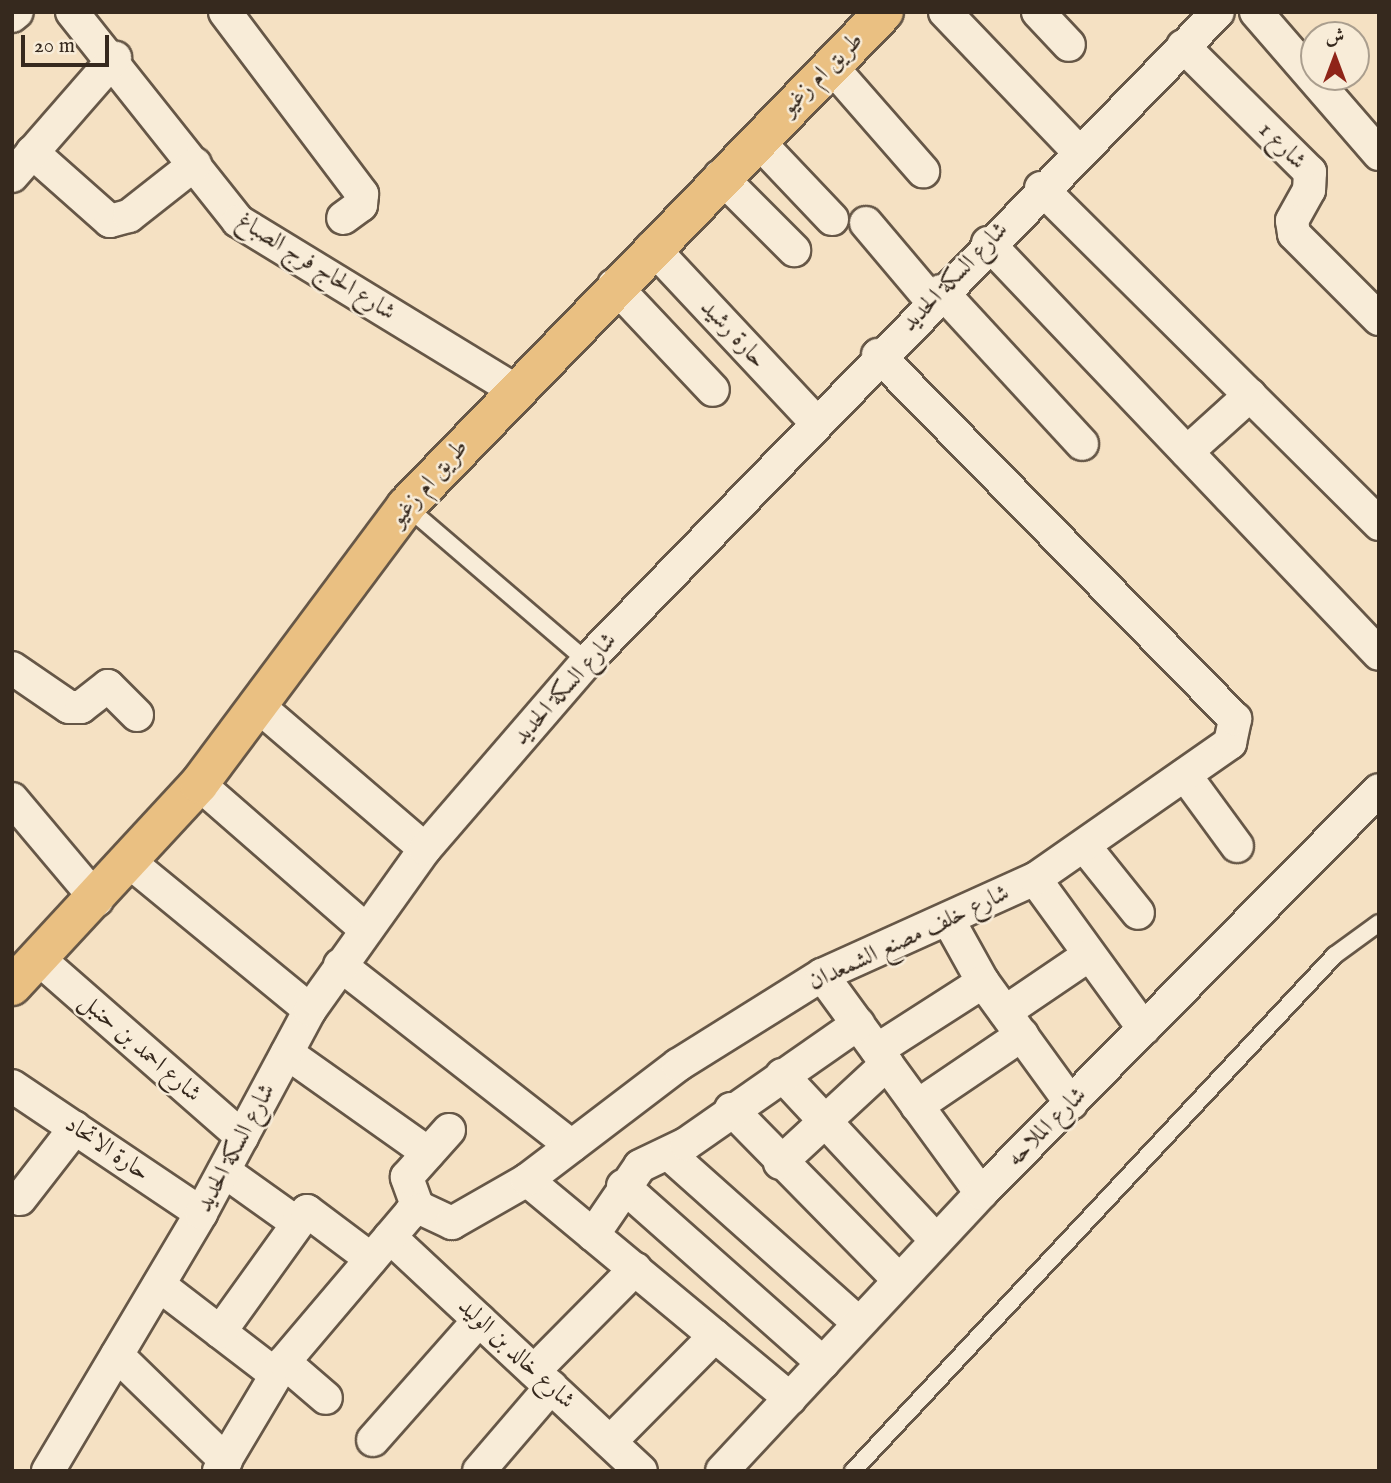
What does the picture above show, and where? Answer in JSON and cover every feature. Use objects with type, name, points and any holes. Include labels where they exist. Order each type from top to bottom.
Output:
[{"type":"main road","name":"طريق ام زغيو","points":[[12,986],[132,864],[199,785],[407,506],[513,389],[884,12]]},
{"type":"street","points":[[12,16],[17,12]]},
{"type":"street","name":"شارع الحاج فرج الصباغ","points":[[72,12],[115,58],[238,221],[513,389]]},
{"type":"street","points":[[225,12],[362,194],[361,205],[343,218]]},
{"type":"street","points":[[945,12],[1078,151]]},
{"type":"street","points":[[1038,12],[1069,45]]},
{"type":"street","name":"شارع السكة الحديد","points":[[48,1471],[201,1213],[310,1010],[364,928],[425,849],[587,661],[878,355],[1218,12]]},
{"type":"street","points":[[1256,12],[1379,154]]},
{"type":"street","name":"شارع 1","points":[[1183,46],[1310,172],[1294,234],[1379,319]]},
{"type":"street","points":[[12,176],[115,58]]},
{"type":"street","points":[[831,66],[923,171]]},
{"type":"street","points":[[757,139],[832,219]]},
{"type":"street","points":[[32,152],[110,221],[130,216],[195,164]]},
{"type":"street","points":[[720,176],[794,250]]},
{"type":"street","points":[[1041,188],[1379,524]]},
{"type":"street","points":[[866,223],[1082,444]]},
{"type":"street","points":[[988,243],[1379,654]]},
{"type":"street","name":"حارة رشيد","points":[[652,247],[815,421]]},
{"type":"street","points":[[614,285],[713,390]]},
{"type":"street","name":"شارع خلف مصنع الشمعدان","points":[[418,1208],[448,1224],[527,1180],[678,1065],[822,975],[949,922],[1035,879],[1086,848],[1230,743],[1235,719],[878,355]]},
{"type":"street","points":[[1187,452],[1250,396]]},
{"type":"street","points":[[12,668],[69,707],[81,707],[108,686],[138,715]]},
{"type":"street","points":[[257,705],[425,849]]},
{"type":"street","points":[[1185,775],[1237,846]]},
{"type":"street","points":[[199,785],[364,928]]},
{"type":"street","name":"شارع الملاحه","points":[[722,1471],[981,1193],[1379,790]]},
{"type":"street","points":[[12,799],[97,900]]},
{"type":"street","points":[[1086,848],[1138,913]]},
{"type":"street","points":[[132,864],[310,1010]]},
{"type":"street","points":[[1035,879],[1086,957],[1144,1029]]},
{"type":"street","points":[[949,922],[983,982],[1071,1102]]},
{"type":"street","points":[[918,1107],[1086,957]]},
{"type":"street","name":"شارع احمد بن حنبل","points":[[38,959],[242,1137]]},
{"type":"street","points":[[340,965],[572,1146]]},
{"type":"street","points":[[822,975],[981,1193]]},
{"type":"street","points":[[780,1163],[822,1125],[882,1057],[983,982]]},
{"type":"street","points":[[593,1235],[623,1186],[640,1166],[669,1154],[858,1024]]},
{"type":"street","points":[[117,1354],[222,1466],[279,1368],[418,1208],[406,1182],[438,1142],[287,1053]]},
{"type":"street","points":[[782,1075],[822,1125],[936,1240]]},
{"type":"street","name":"حارة الاتحاد","points":[[12,1086],[201,1213]]},
{"type":"street","points":[[731,1109],[780,1163],[899,1280]]},
{"type":"street","points":[[20,1199],[75,1128]]},
{"type":"street","points":[[669,1154],[859,1323]]},
{"type":"street","points":[[220,1332],[297,1223],[224,1171]]},
{"type":"street","points":[[527,1180],[790,1398]]},
{"type":"street","points":[[623,1186],[823,1363]]},
{"type":"street","name":"شارع خالد بن الوليد","points":[[297,1223],[312,1211],[381,1248],[479,1320],[543,1379],[618,1458]]},
{"type":"street","points":[[479,1471],[543,1379],[635,1269]]},
{"type":"street","points":[[159,1285],[220,1332],[279,1368],[324,1400]]},
{"type":"street","points":[[373,1440],[479,1320]]},
{"type":"street","points":[[618,1458],[715,1336]]},
{"type":"lane","points":[[407,506],[587,661]]},
{"type":"lane","points":[[853,1471],[1335,955],[1379,923]]}]
